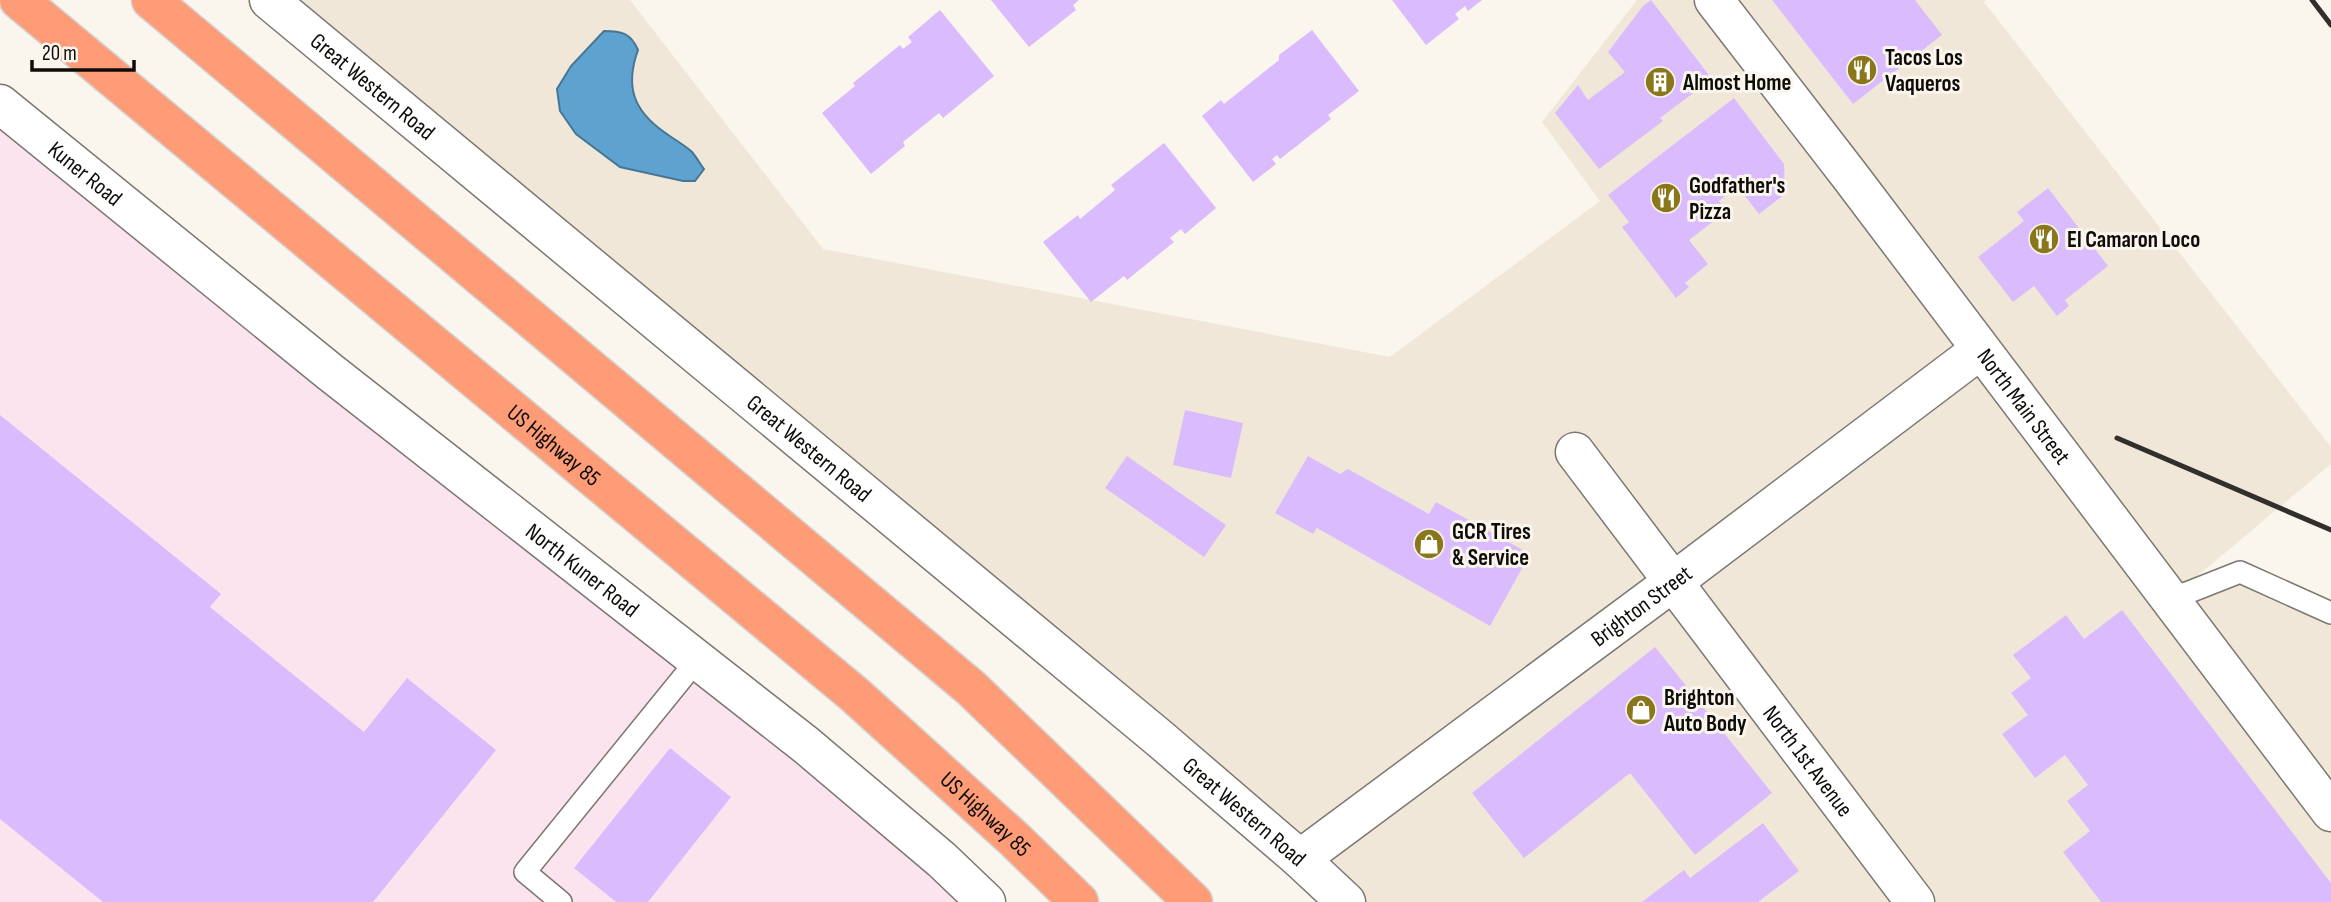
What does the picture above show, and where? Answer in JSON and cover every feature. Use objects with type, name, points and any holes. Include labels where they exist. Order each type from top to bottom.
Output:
[{"type":"highway","name":"US Highway 85","points":[[19,0],[855,695],[1013,838],[1079,902]]},
{"type":"highway","points":[[151,0],[1225,902]]},
{"type":"highway","points":[[971,688],[1194,902]]},
{"type":"highway","points":[[1013,838],[1066,902]]},
{"type":"street","name":"Great Western Road","points":[[269,0],[1159,738],[1346,902]]},
{"type":"street","name":"North Main Street","points":[[1714,0],[2331,812]]},
{"type":"street","name":"Kuner Road","points":[[0,104],[171,245]]},
{"type":"street","name":"North Kuner Road","points":[[171,245],[806,745],[942,860],[986,902]]},
{"type":"street","name":"Brighton Street","points":[[1300,859],[1674,582],[1980,350]]},
{"type":"street","name":"North 1st Avenue","points":[[1575,452],[1915,902]]},
{"type":"lane","points":[[2169,600],[2240,572],[2331,613]]},
{"type":"lane","points":[[561,902],[525,872],[697,660]]},
{"type":"shaded area","points":[[269,0],[630,0],[823,249],[1390,357],[1600,201],[1542,122],[1637,0],[1986,0],[1984,2],[2331,447],[2331,464],[2171,598],[2240,572],[2331,613],[2331,902],[1346,902]]},
{"type":"shaded area","points":[[0,104],[986,902],[0,902]]},
{"type":"water","points":[[604,31],[625,34],[635,44],[638,50],[632,75],[634,96],[653,124],[695,155],[704,169],[695,181],[683,181],[620,167],[576,134],[560,111],[557,89],[571,66]]},
{"type":"building","points":[[991,0],[1079,0],[1073,5],[1076,10],[1029,47]]},
{"type":"building","points":[[1392,0],[1482,0],[1468,11],[1465,6],[1455,14],[1459,19],[1426,45]]},
{"type":"building","name":"Almost Home","points":[[1651,0],[1712,79],[1660,118],[1663,121],[1599,169],[1555,113],[1578,85],[1588,100],[1625,72],[1608,52],[1643,6]]},
{"type":"building","name":"Tacos Los Vaqueros","points":[[1772,0],[1915,0],[1942,35],[1853,104]]},
{"type":"building","points":[[940,10],[994,76],[943,118],[939,113],[903,142],[905,146],[871,174],[822,113],[855,86],[853,83],[900,45],[903,49],[912,42],[908,37]]},
{"type":"building","points":[[1312,30],[1359,91],[1328,115],[1331,119],[1280,159],[1277,155],[1272,159],[1276,164],[1253,182],[1202,116],[1221,100],[1224,104],[1279,60],[1279,55]]},
{"type":"building","name":"Godfather's Pizza","points":[[1734,98],[1784,164],[1785,194],[1759,214],[1737,186],[1719,201],[1727,211],[1689,240],[1708,264],[1685,283],[1689,287],[1676,298],[1622,227],[1629,222],[1608,195]]},
{"type":"building","points":[[1164,143],[1216,208],[1185,234],[1181,229],[1170,238],[1174,242],[1127,280],[1124,276],[1091,302],[1043,242],[1078,215],[1080,219],[1115,190],[1111,185]]},
{"type":"building","name":"El Camaron Loco","points":[[2048,188],[2108,266],[2065,300],[2069,306],[2057,316],[2034,286],[2013,302],[1978,257],[2024,221],[2017,212]]},
{"type":"building","points":[[1185,410],[1243,423],[1231,478],[1173,465]]},
{"type":"building","points":[[0,415],[221,594],[210,607],[364,732],[407,678],[496,750],[373,902],[103,902],[0,819]]},
{"type":"building","points":[[1127,456],[1226,525],[1204,557],[1105,488]]},
{"type":"building","name":"GCR Tires & Service","points":[[1308,456],[1340,474],[1348,469],[1429,514],[1436,502],[1530,554],[1490,626],[1317,528],[1313,534],[1275,513]]},
{"type":"building","points":[[2122,610],[2331,883],[2331,902],[2101,902],[2063,852],[2090,831],[2067,801],[2088,785],[2065,755],[2035,778],[2002,734],[2028,715],[2011,693],[2031,678],[2013,655],[2066,615],[2084,639]]},
{"type":"building","name":"Brighton Auto Body","points":[[1655,647],[1772,793],[1695,855],[1630,773],[1524,858],[1472,793]]},
{"type":"building","points":[[670,748],[731,797],[648,902],[616,902],[574,868]]},
{"type":"building","points":[[1763,823],[1799,871],[1758,902],[1642,902],[1684,870],[1690,878]]},
{"type":"railway","points":[[2312,0],[2331,25]]},
{"type":"railway","points":[[2117,438],[2331,530]]},
{"type":"place","name":"Tacos Los Vaqueros","points":[[1862,70]]},
{"type":"place","name":"Almost Home","points":[[1660,82]]},
{"type":"place","name":"Godfather's Pizza","points":[[1666,198]]},
{"type":"place","name":"El Camaron Loco","points":[[2044,239]]},
{"type":"place","name":"GCR Tires & Service","points":[[1429,544]]},
{"type":"place","name":"Brighton Auto Body","points":[[1641,710]]}]
